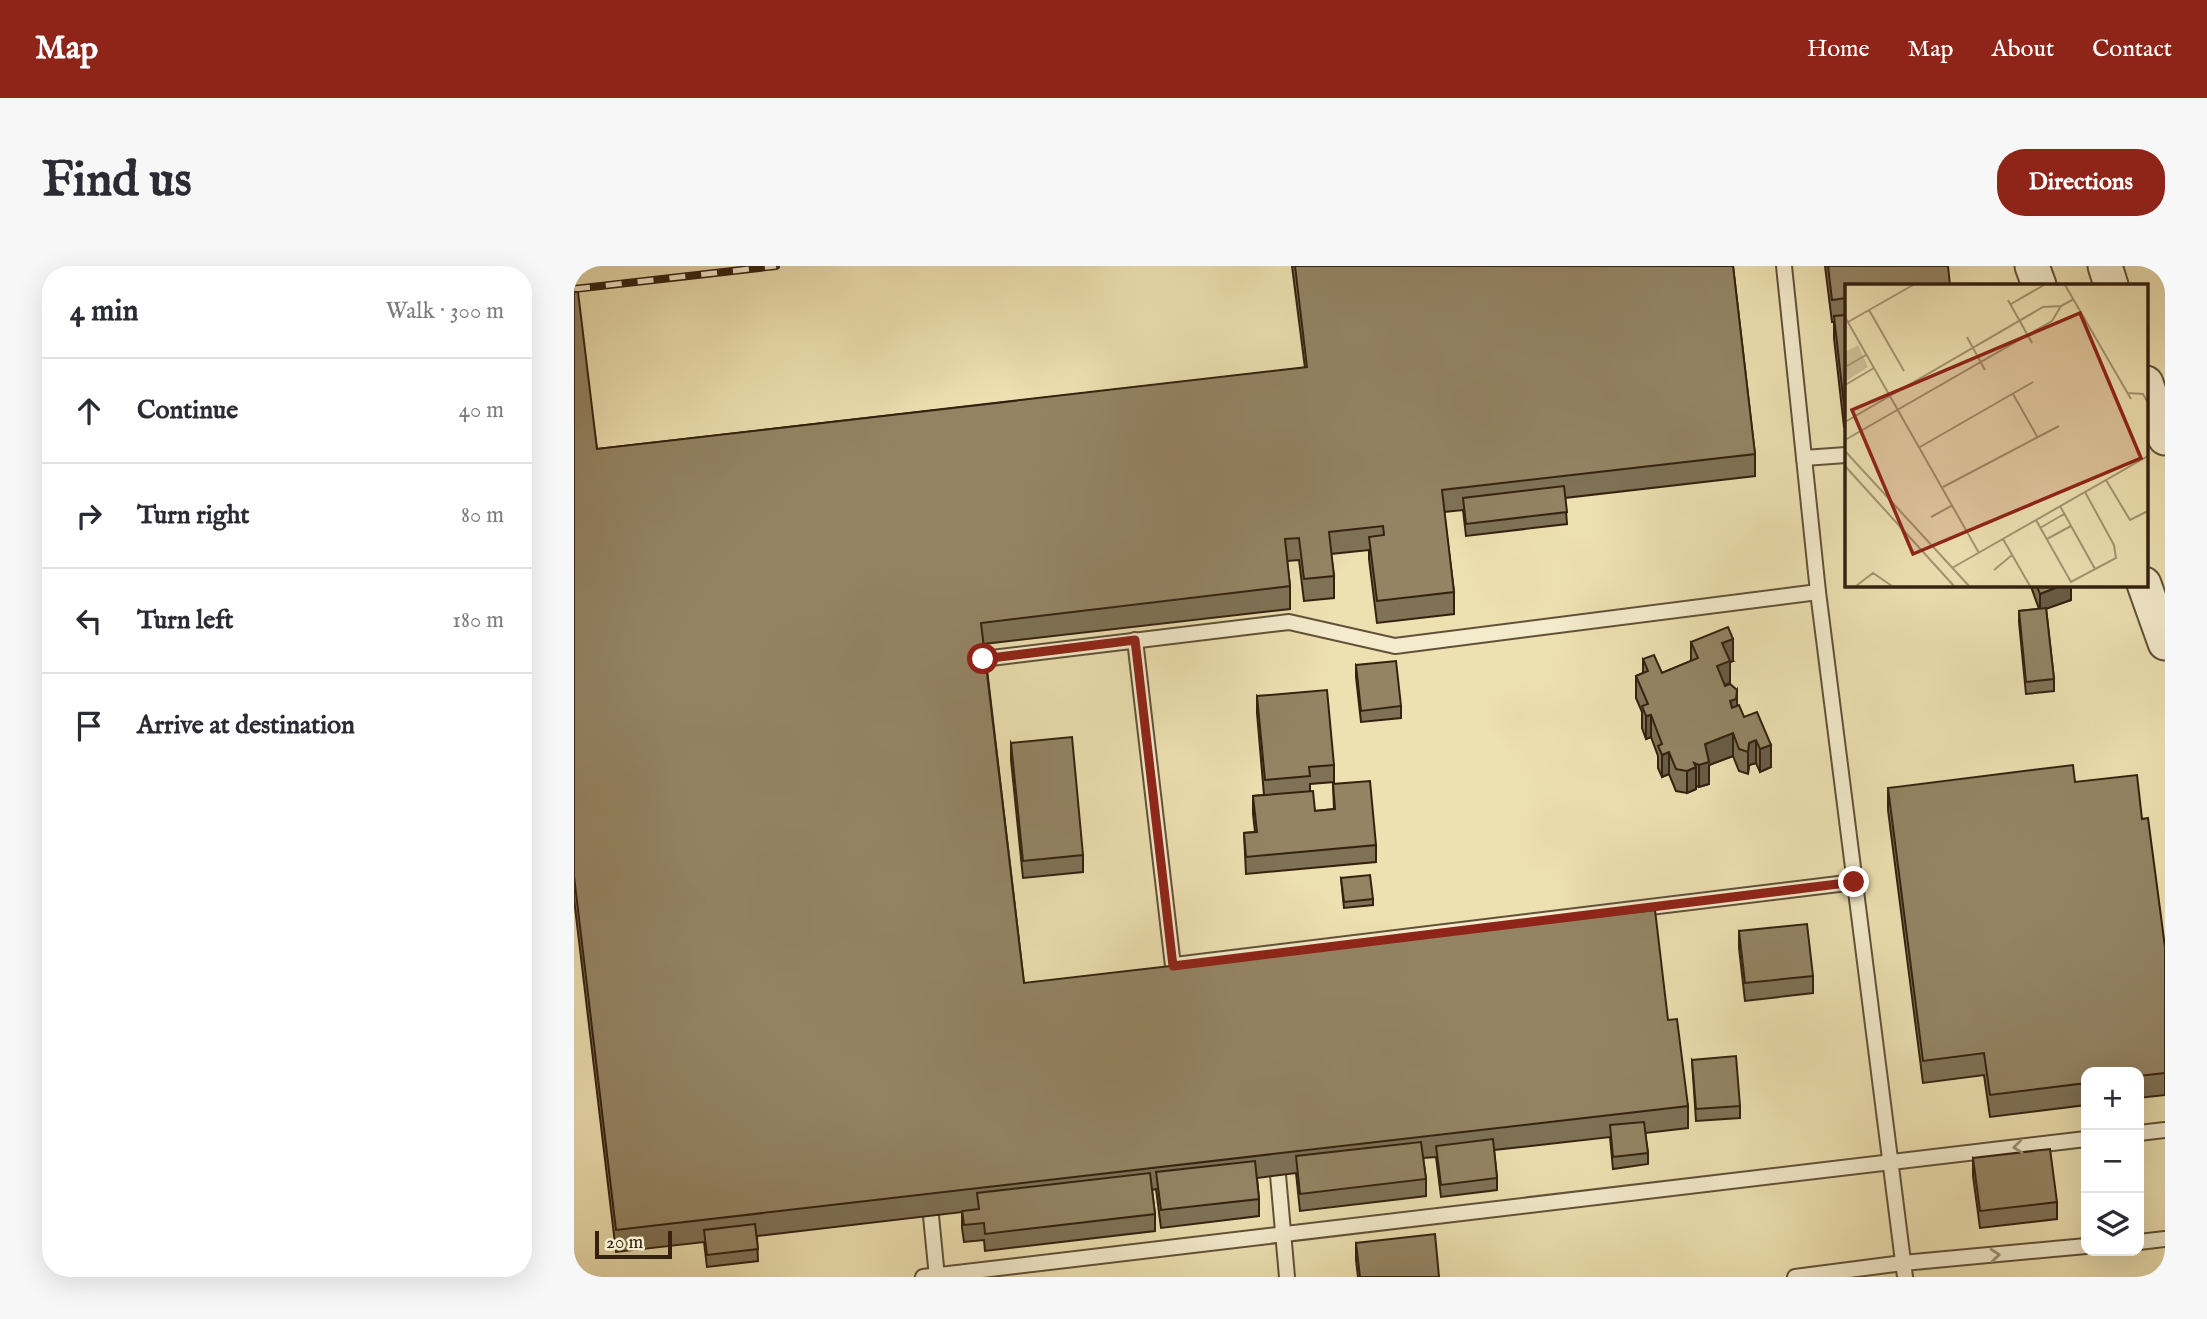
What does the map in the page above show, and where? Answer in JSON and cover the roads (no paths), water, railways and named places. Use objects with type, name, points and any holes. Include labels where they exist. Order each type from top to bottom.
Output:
[{"type":"street","points":[[2032,266],[2039,284]]},
{"type":"street","points":[[2105,266],[2111,284]]},
{"type":"street","points":[[2148,389],[2165,438]]},
{"type":"street","points":[[2145,586],[2165,643]]},
{"type":"lane","points":[[1784,266],[1818,592],[1904,1270]]},
{"type":"lane","points":[[1804,458],[1845,455]]},
{"type":"lane","points":[[983,659],[1289,622],[1395,646],[1818,592]]},
{"type":"lane","points":[[1135,640],[1166,967],[1854,882]]},
{"type":"lane","points":[[2144,1132],[2165,1130]]},
{"type":"lane","points":[[931,1216],[932,1276],[2081,1140]]},
{"type":"lane","points":[[1278,1175],[1287,1277]]},
{"type":"lane","points":[[2144,1241],[2165,1239]]},
{"type":"lane","points":[[1795,1277],[1904,1270],[2081,1248]]},
{"type":"railway","points":[[574,289],[776,266]]}]
